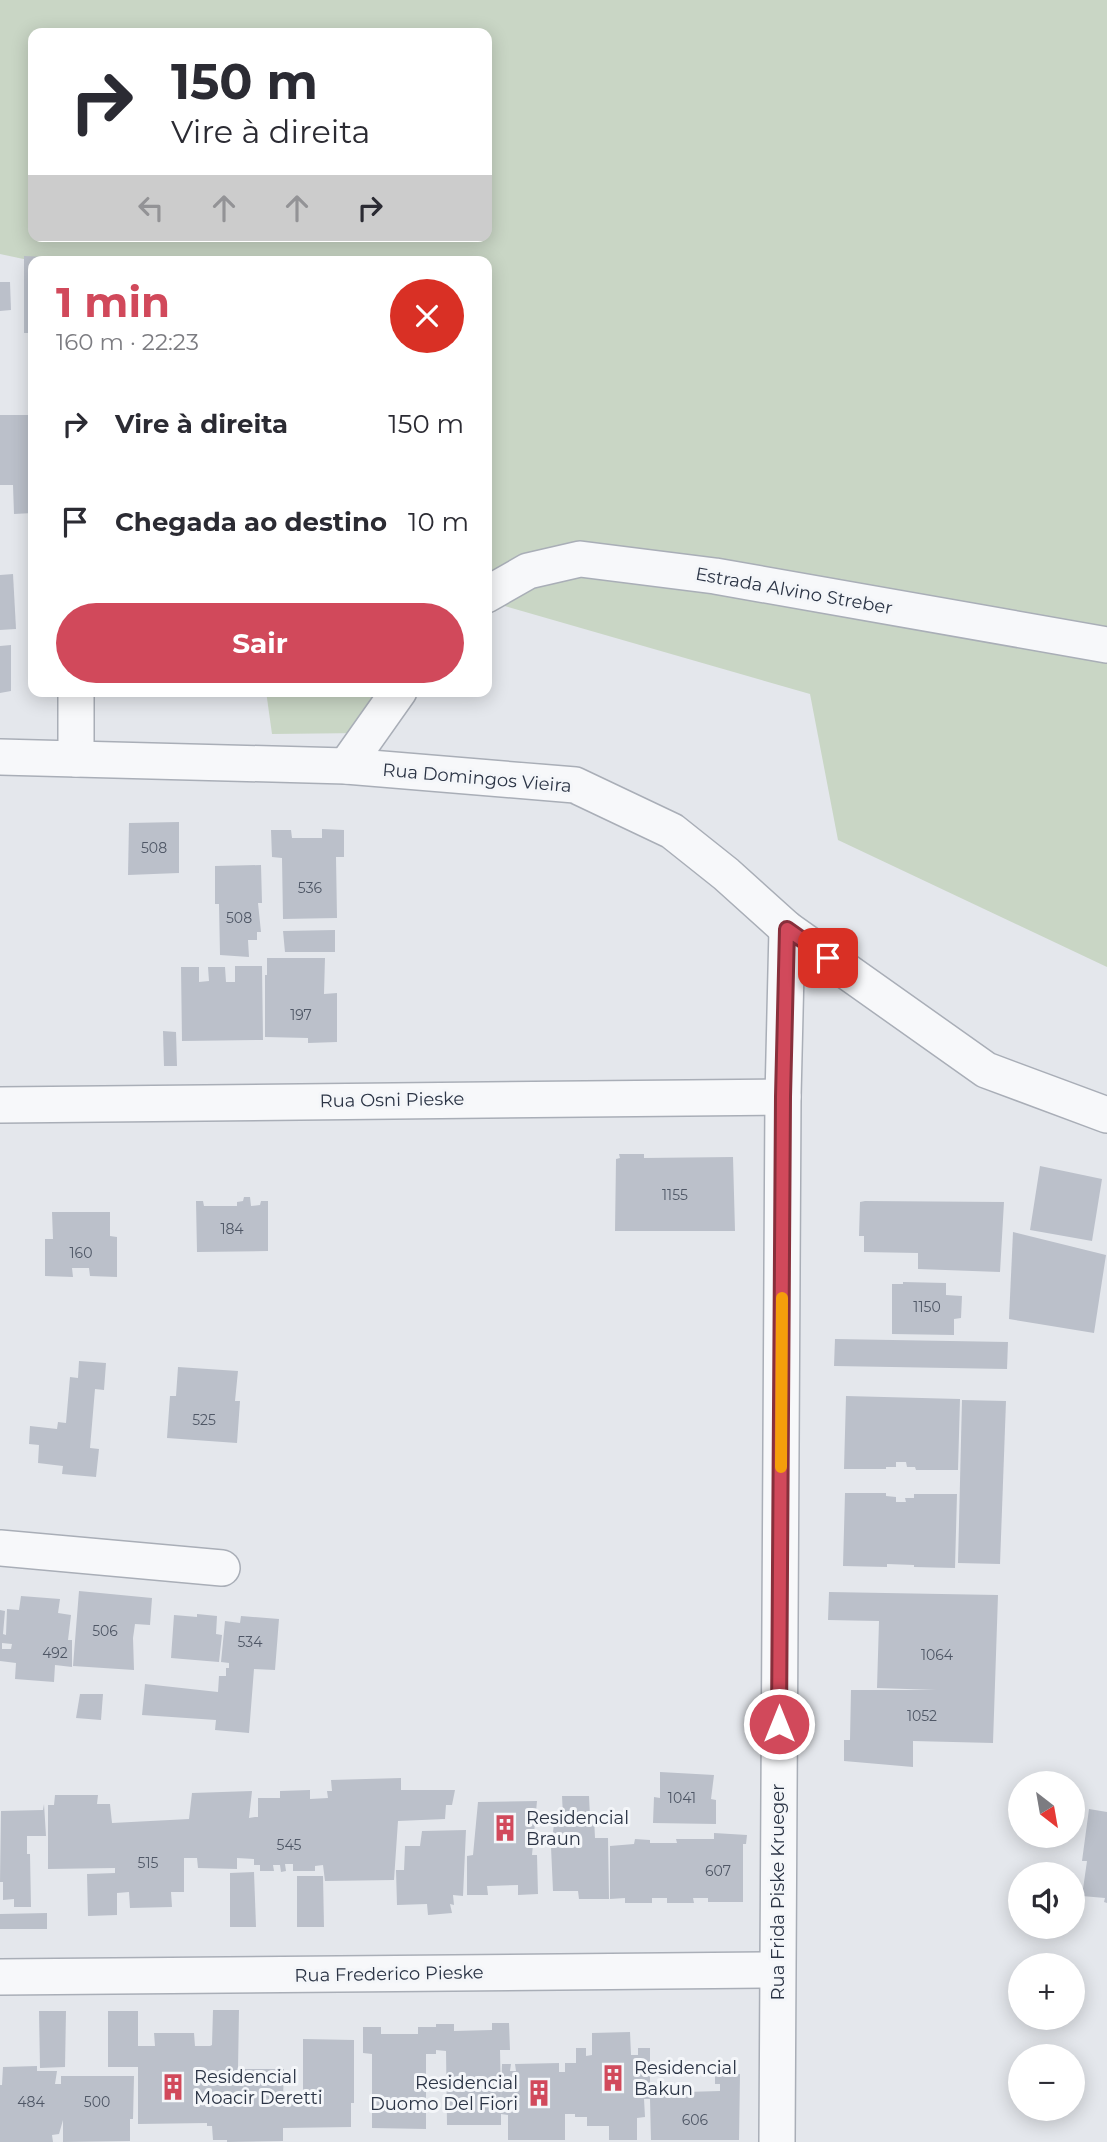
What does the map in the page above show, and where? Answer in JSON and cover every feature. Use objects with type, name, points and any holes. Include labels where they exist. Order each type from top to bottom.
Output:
[{"type":"street","name":"Estrada Alvino Streber","points":[[492,592],[528,571],[580,559],[715,576],[1107,645]]},
{"type":"street","points":[[76,697],[76,759]]},
{"type":"street","points":[[346,766],[395,697]]},
{"type":"street","name":"Rua Domingos Vieira","points":[[0,757],[346,766],[575,785],[672,831],[726,874],[787,929],[986,1070],[1107,1115]]},
{"type":"street","name":"Rua Frida Piske Krueger","points":[[777,2142],[783,1097],[787,929]]},
{"type":"street","name":"Rua Osni Pieske","points":[[0,1105],[783,1097]]},
{"type":"street","points":[[0,1548],[222,1568]]},
{"type":"street","name":"Rua Frederico Pieske","points":[[0,1977],[777,1970]]},
{"type":"green space","points":[[0,0],[1107,0],[1107,967],[838,840],[810,694],[492,602],[492,256],[28,256],[28,260],[0,254]]},
{"type":"green space","points":[[267,697],[382,697],[363,733],[272,734]]},
{"type":"building","points":[[24,256],[28,256],[28,333],[24,333]]},
{"type":"building","points":[[0,282],[10,282],[11,310],[0,311]]},
{"type":"building","points":[[0,415],[28,415],[28,513],[14,514],[13,485],[0,485]]},
{"type":"building","points":[[13,574],[16,629],[0,630],[0,575]]},
{"type":"building","points":[[11,645],[11,691],[0,693],[0,646]]},
{"type":"building","points":[[179,822],[179,873],[128,875],[129,823]]},
{"type":"building","points":[[322,829],[344,830],[344,857],[336,857],[337,918],[283,919],[282,858],[272,857],[271,830],[291,830],[292,838],[322,838]]},
{"type":"building","points":[[261,865],[262,903],[258,903],[261,932],[257,932],[257,940],[248,940],[249,957],[220,955],[219,904],[215,904],[215,866]]},
{"type":"building","points":[[335,930],[335,952],[285,952],[283,931]]},
{"type":"building","points":[[267,958],[325,958],[324,994],[337,993],[337,1042],[308,1043],[308,1038],[265,1037]]},
{"type":"building","points":[[235,966],[262,966],[263,1040],[182,1041],[181,967],[199,967],[199,982],[209,981],[208,967],[225,967],[226,982],[235,982]]},
{"type":"building","points":[[163,1031],[176,1032],[177,1066],[164,1066]]},
{"type":"building","points":[[619,1154],[644,1154],[644,1158],[733,1157],[735,1231],[615,1231],[616,1159],[620,1158]]},
{"type":"building","points":[[1040,1166],[1102,1179],[1092,1241],[1030,1230]]},
{"type":"building","points":[[244,1197],[250,1197],[251,1206],[268,1201],[268,1251],[197,1252],[196,1201],[203,1201],[204,1206],[237,1206],[237,1202],[243,1201]]},
{"type":"building","points":[[860,1202],[1004,1202],[1000,1272],[918,1269],[918,1253],[864,1252],[864,1236],[859,1236]]},
{"type":"building","points":[[52,1212],[110,1212],[110,1236],[117,1237],[117,1277],[90,1276],[89,1268],[72,1268],[73,1277],[45,1276],[45,1239],[53,1239]]},
{"type":"building","points":[[1013,1232],[1106,1255],[1094,1333],[1009,1319]]},
{"type":"building","points":[[946,1283],[946,1295],[962,1296],[961,1318],[954,1319],[954,1335],[892,1334],[892,1284]]},
{"type":"building","points":[[835,1339],[1008,1342],[1007,1369],[834,1366]]},
{"type":"building","points":[[79,1361],[106,1363],[104,1390],[95,1389],[90,1448],[99,1449],[96,1477],[62,1474],[63,1466],[38,1463],[39,1445],[29,1444],[30,1426],[57,1429],[58,1422],[66,1423],[70,1377],[78,1378]]},
{"type":"building","points":[[178,1367],[238,1371],[235,1401],[240,1401],[237,1443],[167,1438],[170,1396],[176,1396]]},
{"type":"building","points":[[846,1396],[960,1399],[958,1470],[916,1470],[915,1467],[907,1467],[906,1462],[896,1462],[896,1467],[886,1469],[844,1469]]},
{"type":"building","points":[[962,1400],[1006,1401],[1000,1564],[958,1563]]},
{"type":"building","points":[[845,1493],[886,1493],[886,1496],[896,1497],[896,1502],[906,1502],[905,1498],[914,1498],[914,1494],[957,1494],[955,1568],[887,1564],[887,1567],[843,1566]]},
{"type":"building","points":[[79,1591],[152,1598],[150,1625],[135,1624],[134,1670],[73,1666]]},
{"type":"building","points":[[829,1592],[998,1595],[993,1743],[913,1741],[913,1767],[844,1761],[844,1740],[850,1740],[851,1690],[936,1690],[877,1688],[879,1621],[828,1620]]},
{"type":"building","points":[[21,1596],[60,1599],[58,1613],[71,1615],[68,1640],[72,1640],[72,1667],[55,1665],[54,1682],[15,1679],[16,1663],[0,1661],[0,1610],[5,1611],[3,1634],[6,1635],[7,1609],[19,1610]],"holes":[[[2,1643],[12,1644],[11,1649],[2,1649]]]},
{"type":"building","points":[[197,1614],[217,1616],[216,1634],[222,1635],[219,1662],[171,1658],[174,1615],[197,1617]]},
{"type":"building","points":[[241,1616],[279,1619],[275,1670],[254,1669],[249,1733],[215,1730],[216,1720],[142,1715],[145,1684],[218,1692],[219,1676],[226,1676],[226,1668],[229,1668],[229,1663],[221,1662],[225,1621],[240,1623]]},
{"type":"building","points":[[80,1694],[103,1694],[101,1720],[76,1718]]},
{"type":"building","points":[[660,1772],[714,1775],[711,1799],[716,1800],[716,1824],[653,1823],[654,1797],[660,1798]]},
{"type":"building","points":[[401,1778],[401,1790],[455,1790],[452,1805],[446,1805],[445,1819],[398,1821],[394,1880],[325,1881],[323,1865],[315,1866],[315,1871],[293,1871],[293,1864],[285,1864],[286,1871],[281,1872],[280,1865],[273,1865],[274,1871],[260,1871],[260,1865],[254,1865],[254,1859],[237,1858],[237,1869],[198,1868],[197,1858],[184,1858],[184,1892],[171,1892],[172,1907],[130,1908],[129,1892],[117,1893],[117,1915],[88,1916],[87,1874],[115,1873],[115,1868],[48,1869],[48,1805],[54,1805],[55,1795],[98,1795],[97,1804],[110,1804],[112,1823],[189,1819],[192,1793],[252,1791],[249,1818],[258,1817],[258,1798],[280,1798],[280,1791],[310,1790],[310,1799],[328,1798],[327,1791],[332,1791],[331,1780]]},
{"type":"building","points":[[562,1796],[589,1796],[595,1838],[608,1838],[609,1899],[579,1899],[578,1891],[553,1891],[551,1847],[555,1817],[563,1816]]},
{"type":"building","name":"Residencial Braun","points":[[537,1801],[532,1855],[537,1855],[538,1894],[518,1895],[518,1885],[487,1886],[488,1895],[467,1895],[467,1856],[473,1855],[478,1802]]},
{"type":"building","points":[[44,1804],[46,1836],[27,1836],[31,1907],[14,1907],[14,1899],[3,1900],[3,1882],[0,1882],[1,1811],[43,1810]]},
{"type":"building","points":[[1089,1809],[1107,1812],[1107,1903],[1104,1902],[1105,1898],[1085,1896],[1087,1861],[1082,1861]]},
{"type":"building","points":[[466,1830],[463,1896],[453,1895],[454,1905],[450,1904],[452,1913],[428,1915],[427,1904],[397,1905],[396,1870],[404,1870],[405,1846],[420,1846],[422,1831]]},
{"type":"building","points":[[714,1833],[747,1835],[746,1844],[743,1844],[743,1902],[708,1902],[708,1898],[693,1898],[694,1903],[667,1903],[667,1898],[652,1898],[652,1903],[625,1903],[625,1898],[610,1899],[610,1846],[634,1844],[635,1839],[650,1840],[650,1843],[677,1843],[676,1839],[714,1839]]},
{"type":"building","points":[[254,1872],[256,1927],[230,1927],[230,1873]]},
{"type":"building","points":[[297,1876],[323,1876],[324,1927],[297,1927]]},
{"type":"building","points":[[47,1913],[47,1929],[0,1929],[0,1914]]},
{"type":"building","points":[[213,2010],[239,2010],[238,2069],[284,2069],[283,2100],[303,2100],[303,2039],[354,2040],[354,2103],[351,2103],[351,2127],[283,2128],[283,2141],[227,2142],[213,2140],[212,2126],[207,2126],[207,2123],[138,2124],[138,2067],[108,2067],[108,2011],[138,2011],[138,2046],[155,2046],[154,2033],[194,2033],[195,2046],[210,2046]]},
{"type":"building","points":[[39,2011],[66,2011],[65,2067],[40,2068]]},
{"type":"building","points":[[492,2023],[509,2023],[510,2050],[500,2050],[501,2098],[502,2064],[511,2064],[510,2071],[516,2071],[515,2064],[559,2063],[559,2072],[565,2072],[565,2063],[576,2063],[576,2048],[586,2048],[586,2056],[592,2055],[592,2033],[630,2032],[631,2055],[638,2055],[638,2048],[650,2048],[650,2093],[720,2091],[720,2084],[715,2084],[715,2073],[740,2074],[739,2140],[651,2140],[650,2099],[644,2099],[645,2117],[637,2118],[637,2140],[609,2140],[609,2126],[587,2126],[587,2117],[575,2117],[575,2114],[565,2114],[565,2140],[508,2140],[508,2115],[501,2114],[501,2125],[447,2125],[446,2051],[436,2050],[436,2054],[426,2054],[426,2129],[372,2128],[372,2054],[363,2053],[363,2027],[381,2027],[381,2034],[418,2034],[418,2027],[436,2027],[436,2024],[454,2024],[454,2031],[492,2030]]},
{"type":"building","points":[[37,2066],[37,2071],[57,2071],[55,2084],[61,2084],[61,2076],[134,2076],[130,2141],[63,2142],[63,2120],[59,2134],[52,2135],[53,2142],[0,2142],[0,2085],[3,2067]]},
{"type":"slow traffic","points":[[781,1467],[782,1298]]},
{"type":"place","name":"Residencial Braun","points":[[505,1828]]},
{"type":"place","name":"Residencial Bakun","points":[[613,2078]]},
{"type":"place","name":"Residencial Moacir Deretti","points":[[173,2087]]},
{"type":"place","name":"Residencial Duomo Del Fiori","points":[[539,2093]]},
{"type":"route","points":[[779,1724],[783,1097],[787,929],[828,958]]}]
